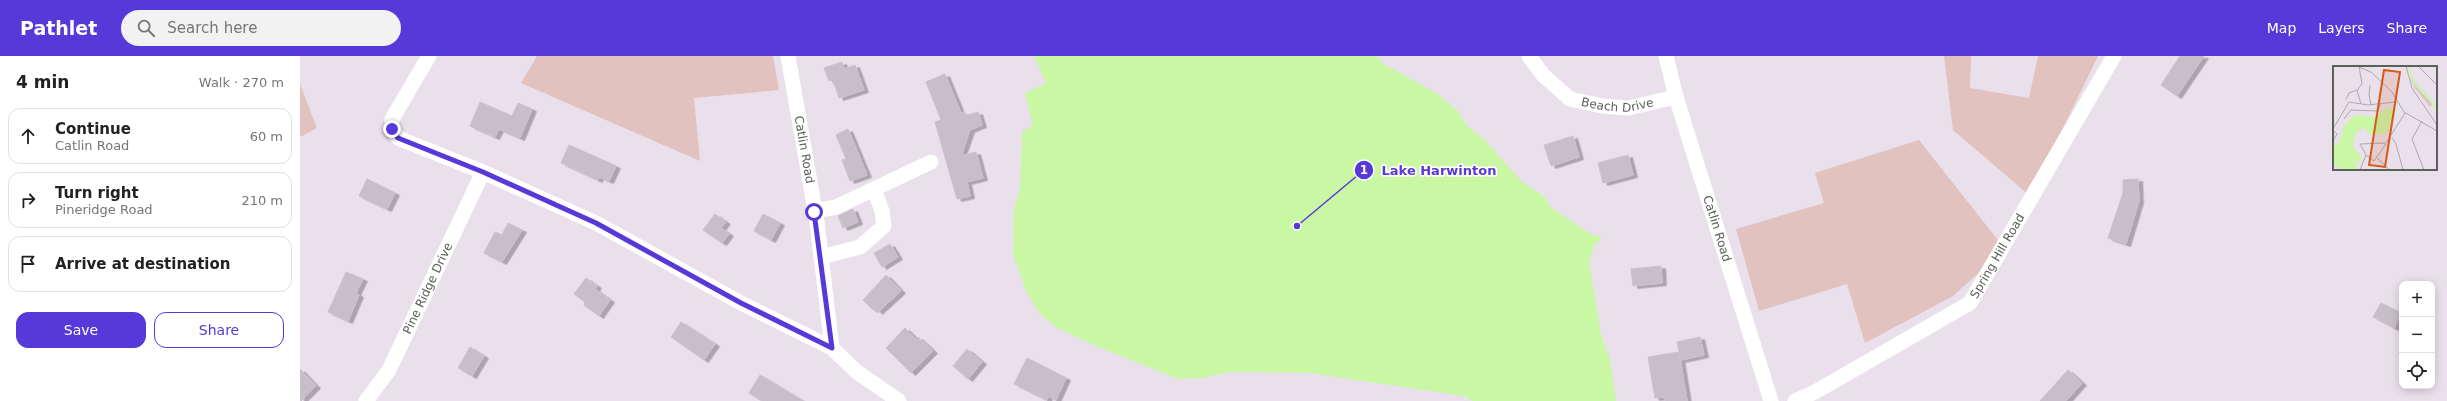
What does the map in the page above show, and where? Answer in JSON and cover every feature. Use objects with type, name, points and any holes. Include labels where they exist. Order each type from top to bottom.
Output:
[{"type":"street","points":[[429,56],[392,119],[392,129],[398,138],[483,172],[596,223],[741,303],[832,348],[857,372],[899,401]]},
{"type":"street","name":"Catlin Road","points":[[788,56],[821,258],[832,348]]},
{"type":"street","name":"Beach Drive","points":[[1528,56],[1543,75],[1570,99],[1602,106],[1628,108],[1676,97]]},
{"type":"street","name":"Catlin Road","points":[[1666,56],[1676,97],[1772,401]]},
{"type":"street","name":"Spring Hill Road","points":[[1795,401],[1815,392],[1970,303],[2114,56]]},
{"type":"street","points":[[814,212],[836,207],[932,162]]},
{"type":"street","name":"Pine Ridge Drive","points":[[366,401],[389,370],[483,172]]},
{"type":"street","points":[[821,258],[860,248],[884,226],[882,211],[874,189]]},
{"type":"shaded area","points":[[537,56],[773,56],[779,90],[694,98],[700,161],[521,83]]},
{"type":"shaded area","points":[[1034,56],[1377,56],[1382,63],[1439,95],[1459,112],[1466,125],[1484,139],[1522,182],[1545,197],[1549,206],[1592,235],[1600,236],[1601,240],[1595,244],[1589,262],[1601,335],[1610,359],[1616,401],[1473,401],[1464,396],[1310,373],[1229,372],[1201,378],[1178,379],[1094,345],[1057,328],[1040,314],[1027,293],[1013,255],[1014,209],[1020,188],[1022,132],[1033,125],[1025,93],[1046,83]]},
{"type":"shaded area","points":[[1944,56],[1971,56],[1970,88],[2029,98],[2038,56],[2098,56],[2030,196],[1953,130]]},
{"type":"shaded area","points":[[300,84],[317,128],[300,137]]},
{"type":"shaded area","points":[[1919,140],[2001,244],[1984,268],[1953,296],[1865,343],[1847,284],[1759,311],[1736,229],[1824,203],[1815,173]]},
{"type":"building","points":[[2180,56],[2204,56],[2177,96],[2161,85]]},
{"type":"building","points":[[842,62],[844,69],[855,65],[864,90],[839,98],[833,80],[829,81],[824,68]]},
{"type":"building","points":[[945,74],[961,113],[964,112],[965,116],[978,112],[982,125],[970,130],[961,156],[976,152],[983,178],[967,182],[970,196],[957,199],[935,122],[941,120],[926,82]]},
{"type":"building","points":[[480,102],[512,116],[518,103],[532,109],[520,138],[499,129],[495,137],[470,126]]},
{"type":"building","points":[[848,129],[867,175],[850,181],[842,160],[846,159],[836,135]]},
{"type":"building","points":[[1573,136],[1579,157],[1551,166],[1544,145]]},
{"type":"building","points":[[569,145],[616,166],[609,181],[599,177],[598,180],[561,163]]},
{"type":"building","points":[[1628,155],[1633,175],[1603,183],[1598,163]]},
{"type":"building","points":[[367,179],[395,193],[387,209],[359,196]]},
{"type":"building","points":[[2138,179],[2139,201],[2126,244],[2108,238],[2123,193],[2123,180]]},
{"type":"building","points":[[853,209],[858,222],[843,228],[838,216]]},
{"type":"building","points":[[715,214],[726,222],[721,228],[729,234],[722,243],[703,230]]},
{"type":"building","points":[[763,214],[780,223],[771,240],[754,231]]},
{"type":"building","points":[[508,223],[522,230],[502,262],[484,253],[495,232],[502,235]]},
{"type":"building","points":[[890,244],[898,257],[882,267],[874,253]]},
{"type":"building","points":[[1661,266],[1662,283],[1633,286],[1631,269]]},
{"type":"building","points":[[346,272],[363,279],[356,293],[359,295],[348,321],[328,312]]},
{"type":"building","points":[[886,275],[901,291],[878,312],[875,308],[873,310],[863,300]]},
{"type":"building","points":[[586,278],[597,286],[595,289],[610,300],[599,316],[584,305],[585,302],[574,294]]},
{"type":"building","points":[[2381,303],[2399,312],[2399,317],[2394,328],[2373,317]]},
{"type":"building","points":[[681,322],[715,344],[704,360],[671,337]]},
{"type":"building","points":[[905,328],[916,339],[918,337],[933,351],[911,373],[886,348]]},
{"type":"building","points":[[1700,337],[1704,355],[1681,360],[1677,342]]},
{"type":"building","points":[[470,347],[484,356],[472,376],[458,368]]},
{"type":"building","points":[[967,349],[982,362],[968,379],[953,366]]},
{"type":"building","points":[[1679,352],[1687,401],[1665,401],[1664,397],[1655,398],[1648,357]]},
{"type":"building","points":[[1027,358],[1066,378],[1056,400],[1048,396],[1047,400],[1014,384]]},
{"type":"building","points":[[300,369],[316,386],[301,401],[300,401]]},
{"type":"building","points":[[2068,370],[2082,383],[2066,401],[2040,401]]},
{"type":"building","points":[[760,375],[803,401],[762,401],[749,393]]},
{"type":"place","name":"Lake Harwinton","points":[[1297,226]]},
{"type":"route","points":[[392,129],[398,138],[483,172],[596,223],[741,303],[832,348],[817,222],[814,212]]}]
